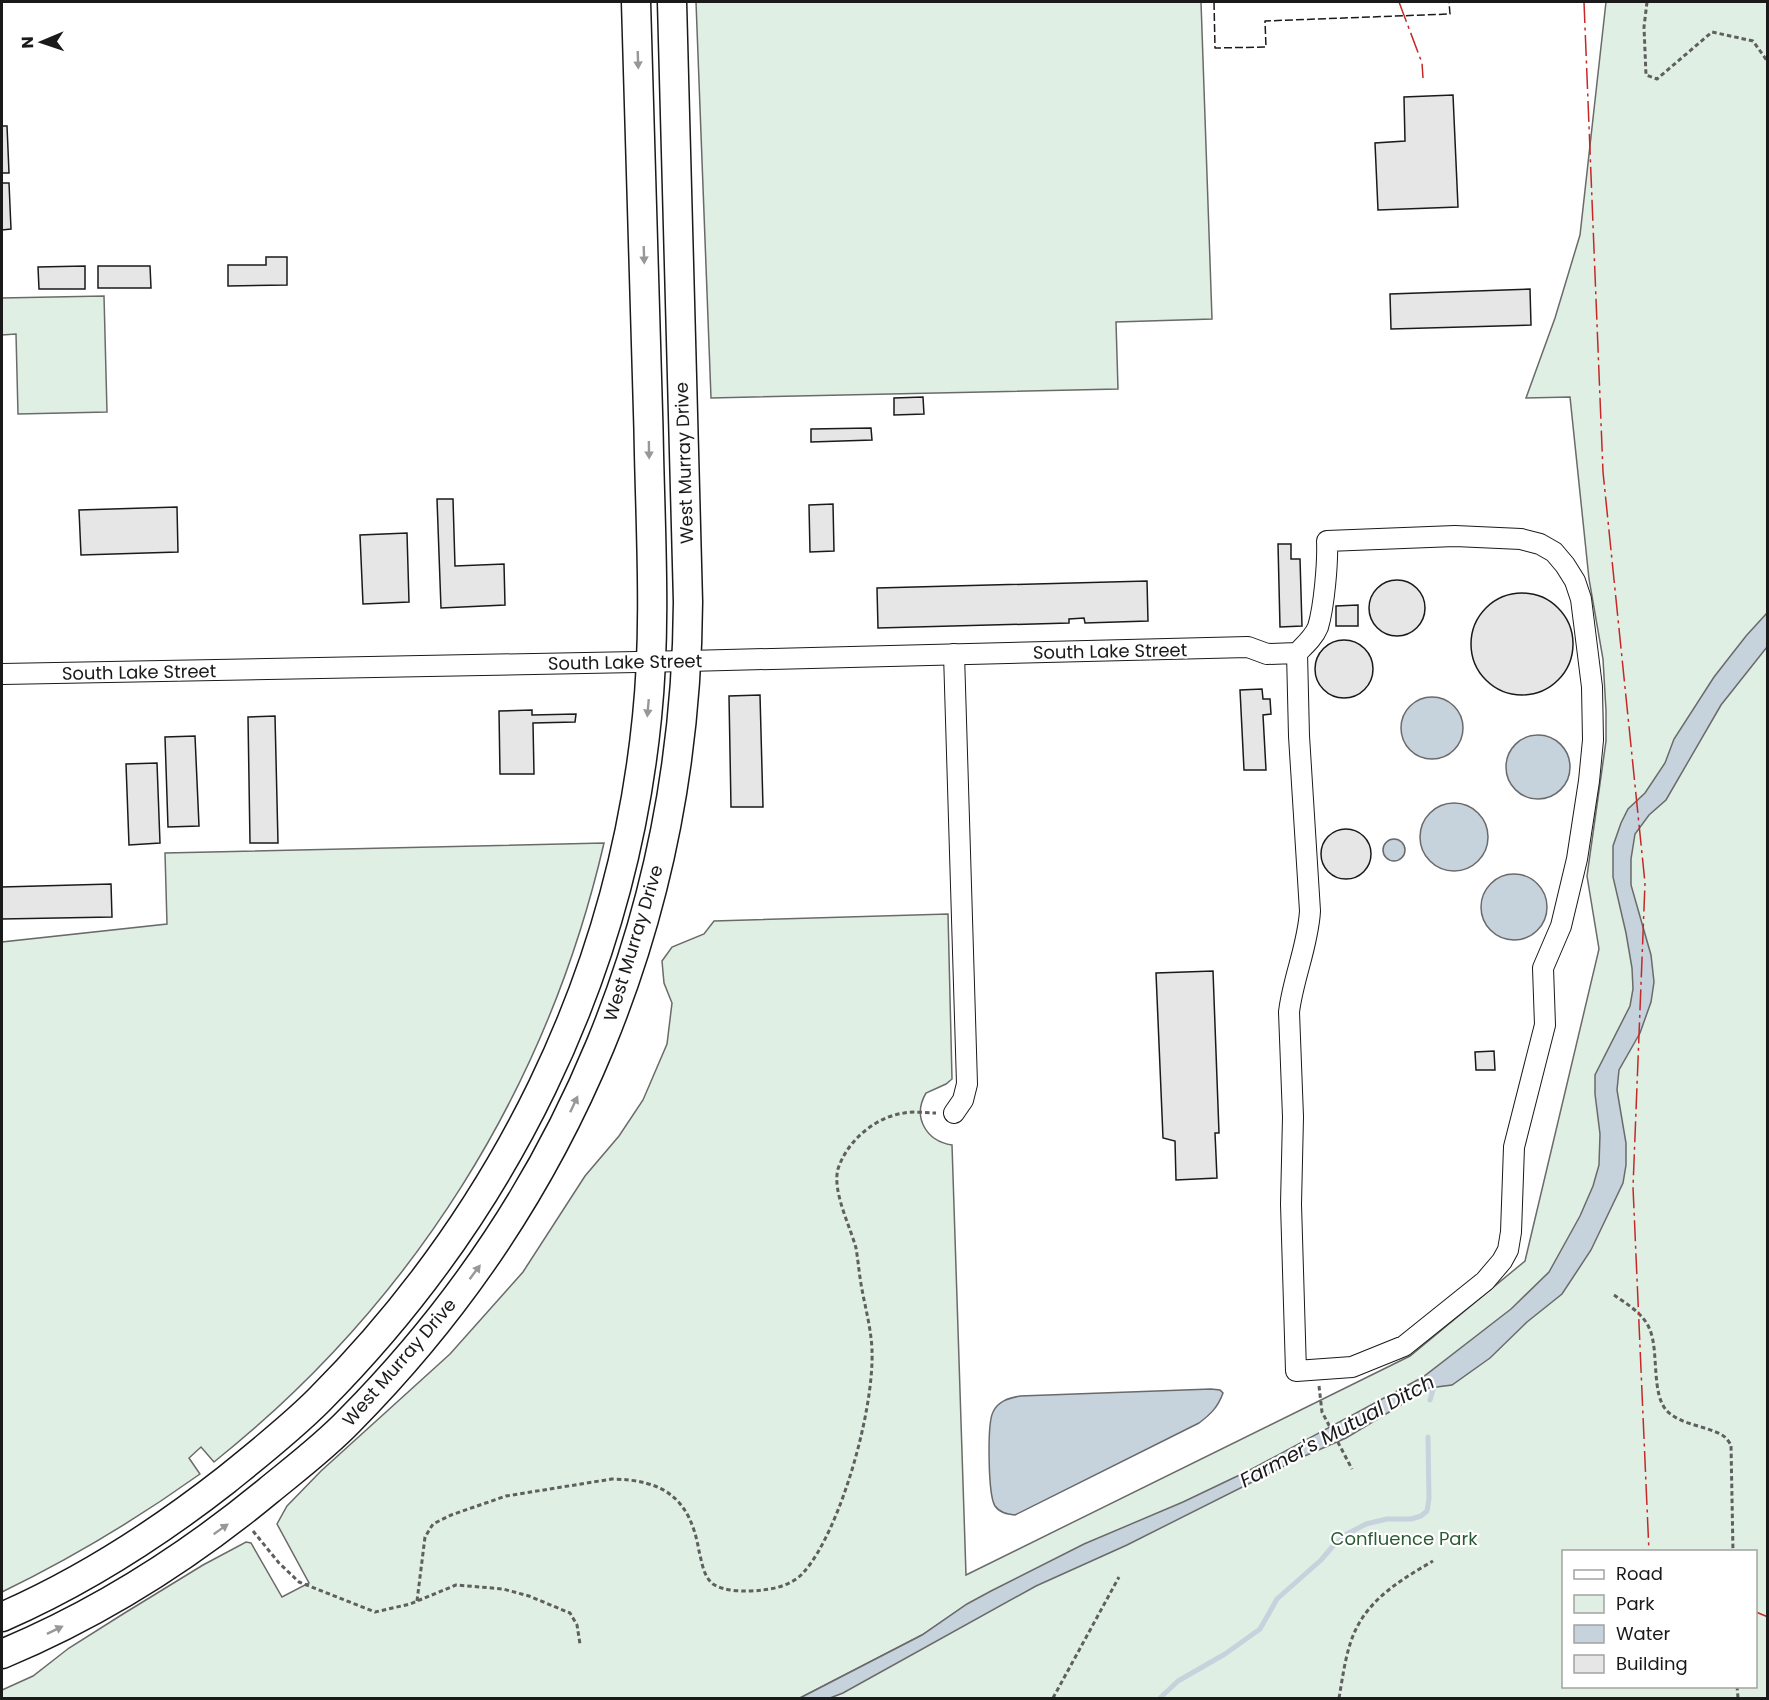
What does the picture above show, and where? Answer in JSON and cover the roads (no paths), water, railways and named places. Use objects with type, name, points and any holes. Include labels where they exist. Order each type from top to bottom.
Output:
[{"type":"highway","name":"West Murray Drive","points":[[2,1617],[72,1582],[150,1536],[270,1445],[318,1401],[394,1319],[466,1222],[495,1177],[550,1072],[576,1012],[599,948],[616,887],[636,795],[647,721],[651,662],[648,398],[636,2]]},
{"type":"highway","name":"West Murray Drive","points":[[2,1654],[80,1617],[169,1565],[240,1515],[348,1422],[408,1357],[485,1258],[551,1153],[618,1001],[644,921],[673,794],[688,661],[688,580],[672,2]]},
{"type":"street","points":[[1455,536],[1521,539],[1540,544],[1554,552],[1565,565],[1575,581],[1581,599],[1592,687],[1593,740],[1577,859],[1561,926],[1543,968],[1545,1024],[1514,1147],[1511,1232],[1508,1250],[1502,1262],[1485,1281],[1404,1346],[1352,1367],[1296,1371],[1291,1204],[1293,1117],[1289,1012],[1291,996],[1309,931],[1310,911],[1299,736],[1297,653],[1309,642],[1317,628],[1327,541],[1455,536]]},
{"type":"street","name":"South Lake Street","points":[[2,674],[651,662],[1248,647],[1267,654],[1297,653]]},
{"type":"street","points":[[954,654],[967,1084],[963,1100],[954,1113]]},
{"type":"water","name":"Farmer's Mutual Ditch","points":[[1767,613],[1767,647],[1721,705],[1666,800],[1649,815],[1635,834],[1631,859],[1631,885],[1651,955],[1654,982],[1651,1002],[1640,1033],[1619,1070],[1617,1090],[1626,1143],[1626,1165],[1623,1183],[1591,1250],[1562,1294],[1527,1322],[1490,1358],[1452,1385],[1429,1388],[1346,1438],[1300,1458],[1127,1545],[1036,1586],[843,1693],[830,1698],[800,1698],[922,1635],[967,1604],[991,1591],[1084,1544],[1183,1502],[1250,1470],[1423,1377],[1511,1309],[1549,1272],[1580,1216],[1593,1186],[1599,1165],[1600,1134],[1595,1075],[1630,1006],[1633,989],[1626,933],[1613,877],[1613,846],[1628,809],[1645,793],[1665,763],[1674,739],[1714,677]]},
{"type":"water","points":[[1426,697],[1438,697],[1454,706],[1461,716],[1463,728],[1461,740],[1454,750],[1438,759],[1426,759],[1415,754],[1406,745],[1401,734],[1401,722],[1406,711],[1415,702]]},
{"type":"water","points":[[1538,735],[1556,741],[1564,749],[1570,767],[1564,785],[1556,793],[1538,799],[1520,793],[1512,785],[1506,767],[1512,749],[1520,741]]},
{"type":"water","points":[[1454,803],[1467,806],[1478,813],[1485,824],[1488,837],[1485,850],[1478,861],[1467,868],[1454,871],[1441,868],[1430,861],[1423,850],[1420,837],[1423,824],[1430,813],[1441,806]]},
{"type":"water","points":[[1394,839],[1402,842],[1405,850],[1402,858],[1394,861],[1386,858],[1383,850],[1386,842]]},
{"type":"water","points":[[1520,874],[1538,883],[1545,894],[1547,907],[1545,920],[1538,931],[1527,938],[1508,940],[1490,931],[1483,920],[1481,901],[1490,883],[1501,876]]},
{"type":"water","points":[[1220,1390],[1223,1393],[1214,1410],[1199,1423],[1015,1515],[1001,1512],[995,1506],[990,1475],[990,1430],[993,1412],[1004,1401],[1020,1396]]},
{"type":"waterway","name":"Farmer's Mutual Ditch","points":[[1430,1400],[1435,1383]]},
{"type":"waterway","points":[[1160,1698],[1178,1681],[1225,1654],[1260,1629],[1277,1599],[1347,1534],[1366,1524],[1387,1519],[1411,1519],[1427,1511],[1429,1499],[1428,1437]]},
{"type":"park label","name":"Confluence Park","points":[[1404,1538]]}]
